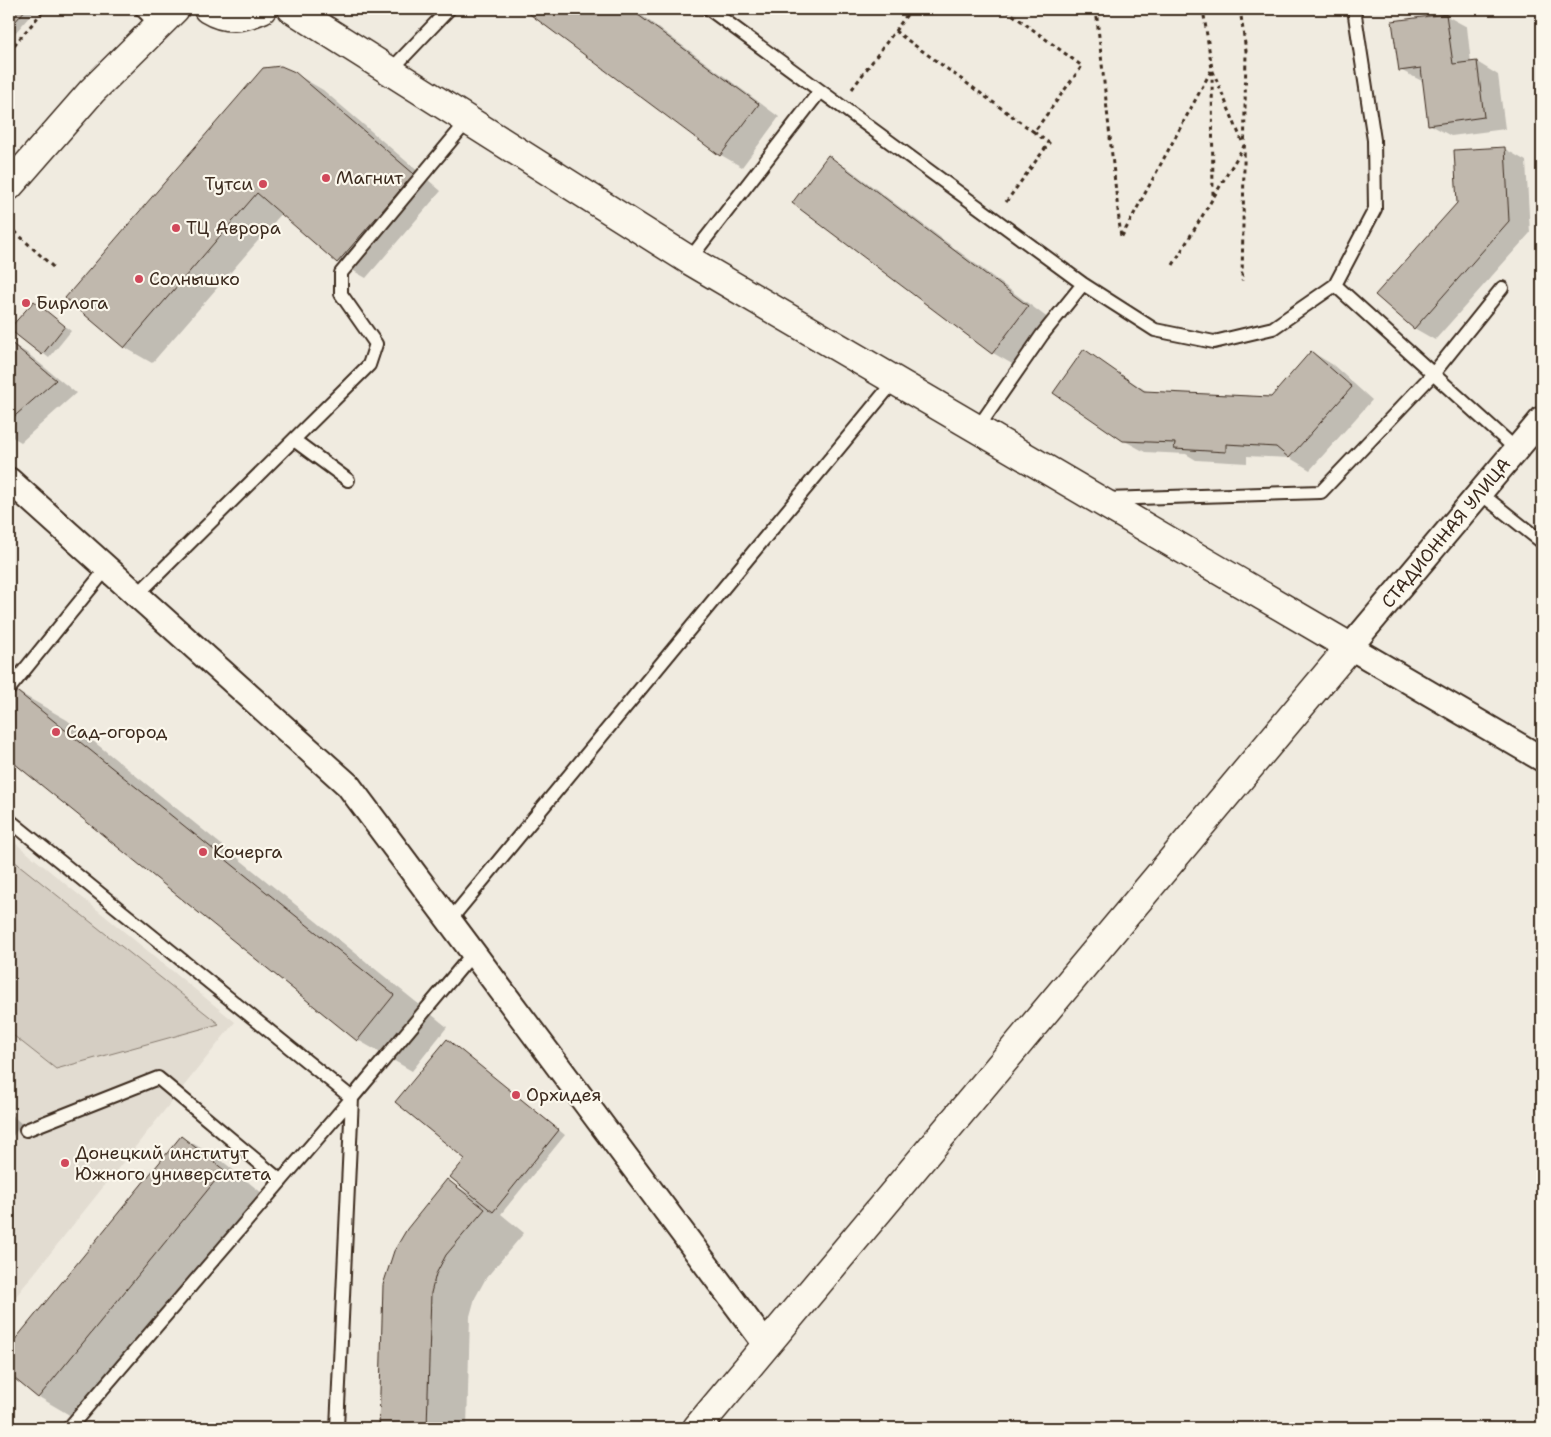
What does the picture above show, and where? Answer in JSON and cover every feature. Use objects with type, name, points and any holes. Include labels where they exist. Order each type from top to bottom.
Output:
[{"type":"street","points":[[208,9],[218,14],[234,17],[246,16],[262,9]]},
{"type":"street","points":[[292,9],[690,260],[1542,759]]},
{"type":"street","points":[[9,186],[158,14]]},
{"type":"street","name":"СТАДИОННАЯ УЛИЦА","points":[[1350,648],[1542,419]]},
{"type":"street","points":[[9,480],[348,785],[767,1346]]},
{"type":"street","points":[[697,1428],[1350,648]]},
{"type":"lane","points":[[391,70],[449,9]]},
{"type":"lane","points":[[709,9],[1083,284],[1156,330],[1214,342],[1274,328],[1335,285],[1375,209],[1374,140],[1354,9]]},
{"type":"lane","points":[[690,260],[820,91]]},
{"type":"lane","points":[[137,595],[369,365],[376,344],[341,294],[341,274],[469,119]]},
{"type":"lane","points":[[977,429],[1042,335],[1083,284]]},
{"type":"lane","points":[[1335,285],[1517,450]]},
{"type":"lane","points":[[1097,499],[1320,492],[1433,374],[1502,288]]},
{"type":"lane","points":[[450,920],[896,380]]},
{"type":"lane","points":[[294,440],[348,480]]},
{"type":"lane","points":[[1480,493],[1542,542]]},
{"type":"lane","points":[[9,689],[107,568]]},
{"type":"lane","points":[[9,820],[352,1098]]},
{"type":"lane","points":[[69,1428],[352,1098],[474,952]]},
{"type":"lane","points":[[26,1130],[158,1078],[281,1181]]},
{"type":"lane","points":[[337,1428],[352,1098]]},
{"type":"path","points":[[9,51],[45,9]]},
{"type":"path","points":[[840,106],[911,9]]},
{"type":"path","points":[[1005,9],[1082,66],[1034,132]]},
{"type":"path","points":[[1096,9],[1121,238],[1212,69]]},
{"type":"path","points":[[1203,9],[1212,69],[1213,198]]},
{"type":"path","points":[[1239,10],[1246,51],[1242,281]]},
{"type":"path","points":[[895,31],[1049,143],[993,219]]},
{"type":"path","points":[[1212,69],[1244,146]]},
{"type":"path","points":[[1173,265],[1244,146]]},
{"type":"path","points":[[9,226],[53,267]]},
{"type":"shaded area","name":"Донецкий институт Южного университета","points":[[9,838],[235,1022],[9,1305]]},
{"type":"shaded area","points":[[9,857],[219,1024],[56,1069],[9,1032]]},
{"type":"building","points":[[9,9],[26,9],[9,29]]},
{"type":"building","points":[[523,9],[630,9],[759,104],[720,156]]},
{"type":"building","points":[[1446,14],[1453,64],[1477,61],[1484,117],[1428,125],[1421,68],[1399,71],[1392,21]]},
{"type":"building","name":"ТЦ Аврора","points":[[281,66],[295,72],[414,174],[337,263],[257,193],[124,348],[65,298],[263,68]]},
{"type":"building","points":[[1505,147],[1509,221],[1414,329],[1375,295],[1457,203],[1454,150]]},
{"type":"building","points":[[828,155],[1028,306],[992,354],[792,203]]},
{"type":"building","points":[[34,301],[65,326],[42,355],[9,329]]},
{"type":"building","points":[[9,341],[56,380],[9,421]]},
{"type":"building","points":[[1084,349],[1144,391],[1271,397],[1311,351],[1352,387],[1289,458],[1276,447],[1226,444],[1226,452],[1174,449],[1175,443],[1123,441],[1053,393]]},
{"type":"building","points":[[13,688],[394,995],[357,1041],[9,759],[9,692]]},
{"type":"building","points":[[447,1039],[559,1130],[493,1212],[450,1177],[465,1159],[395,1102]]},
{"type":"building","points":[[181,1136],[224,1170],[38,1398],[9,1374],[9,1347]]},
{"type":"building","points":[[447,1179],[485,1209],[446,1255],[436,1274],[431,1293],[427,1428],[379,1428],[383,1285],[394,1251],[407,1229]]},
{"type":"place","name":"Магнит","points":[[326,178]]},
{"type":"place","name":"Тутси","points":[[263,184]]},
{"type":"place","name":"ТЦ Аврора","points":[[176,228]]},
{"type":"place","name":"Солнышко","points":[[139,279]]},
{"type":"place","name":"Бирлога","points":[[26,303]]},
{"type":"place","name":"Сад-огород","points":[[56,732]]},
{"type":"place","name":"Кочерга","points":[[203,852]]},
{"type":"place","name":"Орхидея","points":[[516,1095]]},
{"type":"place","name":"Донецкий институт Южного университета","points":[[65,1163]]}]
